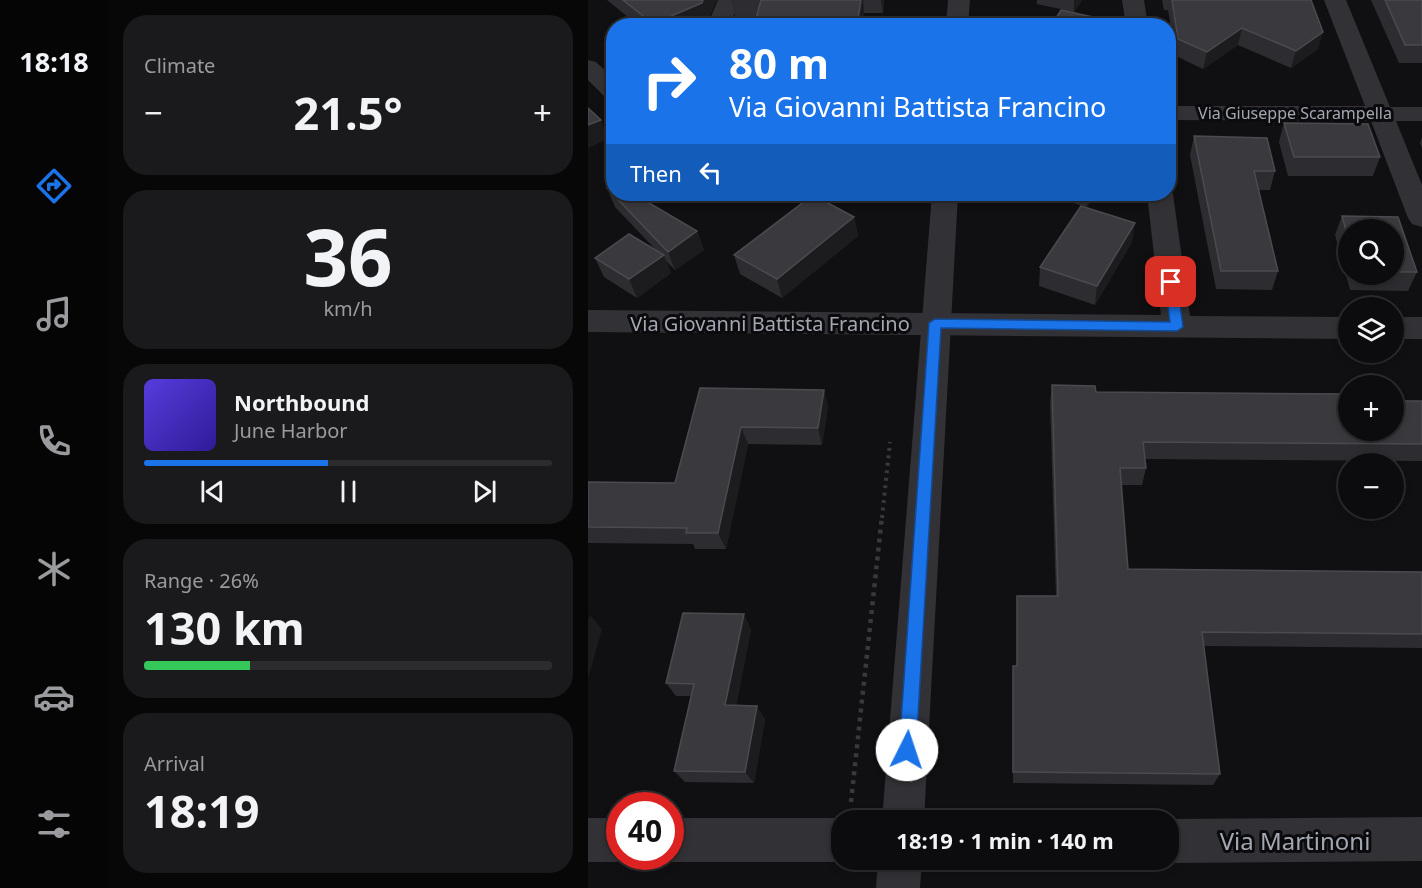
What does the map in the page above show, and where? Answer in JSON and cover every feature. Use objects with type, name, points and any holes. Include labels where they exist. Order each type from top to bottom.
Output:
[{"type":"street","points":[[721,18],[729,0]]},
{"type":"street","points":[[958,18],[959,0]]},
{"type":"street","points":[[1133,0],[1136,18]]},
{"type":"street","points":[[1335,0],[1422,218]]},
{"type":"street","name":"Via Giuseppe Scarampella","points":[[1176,113],[1422,114]]},
{"type":"street","points":[[904,810],[944,201]]},
{"type":"street","points":[[1161,201],[1177,327]]},
{"type":"street","name":"Via Giovanni Battista Francino","points":[[588,321],[1338,328]]},
{"type":"street","points":[[1404,328],[1422,328]]},
{"type":"street","points":[[684,839],[831,825]]},
{"type":"street","name":"Via Martinoni","points":[[1179,840],[1422,839]]},
{"type":"street","points":[[588,840],[606,840]]},
{"type":"street","points":[[898,888],[899,870]]},
{"type":"path","points":[[848,810],[891,430]]},
{"type":"building","points":[[623,0],[703,0],[702,3],[667,18],[646,18]]},
{"type":"building","points":[[761,0],[861,0],[858,18],[756,18]]},
{"type":"building","points":[[1172,0],[1311,0],[1323,32],[1296,51],[1242,28],[1207,52],[1178,39]]},
{"type":"building","points":[[1385,0],[1422,0],[1422,45],[1405,45]]},
{"type":"building","points":[[1061,10],[1097,18],[1056,18]]},
{"type":"building","points":[[588,108],[601,120],[588,125]]},
{"type":"building","points":[[1284,123],[1368,124],[1380,157],[1294,157]]},
{"type":"building","points":[[1194,136],[1267,138],[1275,171],[1254,171],[1278,271],[1221,271]]},
{"type":"building","points":[[619,201],[646,201],[697,231],[668,252]]},
{"type":"building","points":[[805,201],[824,201],[854,217],[777,279],[734,255]]},
{"type":"building","points":[[1081,206],[1135,223],[1097,286],[1040,267]]},
{"type":"building","points":[[1342,216],[1398,217],[1399,219],[1343,219]]},
{"type":"building","points":[[629,234],[664,255],[629,279],[595,258]]},
{"type":"building","points":[[1404,234],[1417,272],[1404,272]]},
{"type":"building","points":[[1052,385],[1095,386],[1096,392],[1338,394],[1338,441],[1404,441],[1404,401],[1422,401],[1422,444],[1143,442],[1146,468],[1120,468],[1128,569],[1422,572],[1422,634],[1202,632],[1220,774],[1013,772],[1013,666],[1017,666],[1017,596],[1058,596]]},
{"type":"building","points":[[700,388],[824,390],[818,428],[741,427],[718,533],[686,533],[687,528],[588,527],[588,482],[675,483]]},
{"type":"building","points":[[683,613],[744,614],[725,705],[757,706],[745,772],[674,771],[694,684],[666,683]]},
{"type":"route","points":[[907,750],[935,323],[1177,327],[1171,282]]}]
